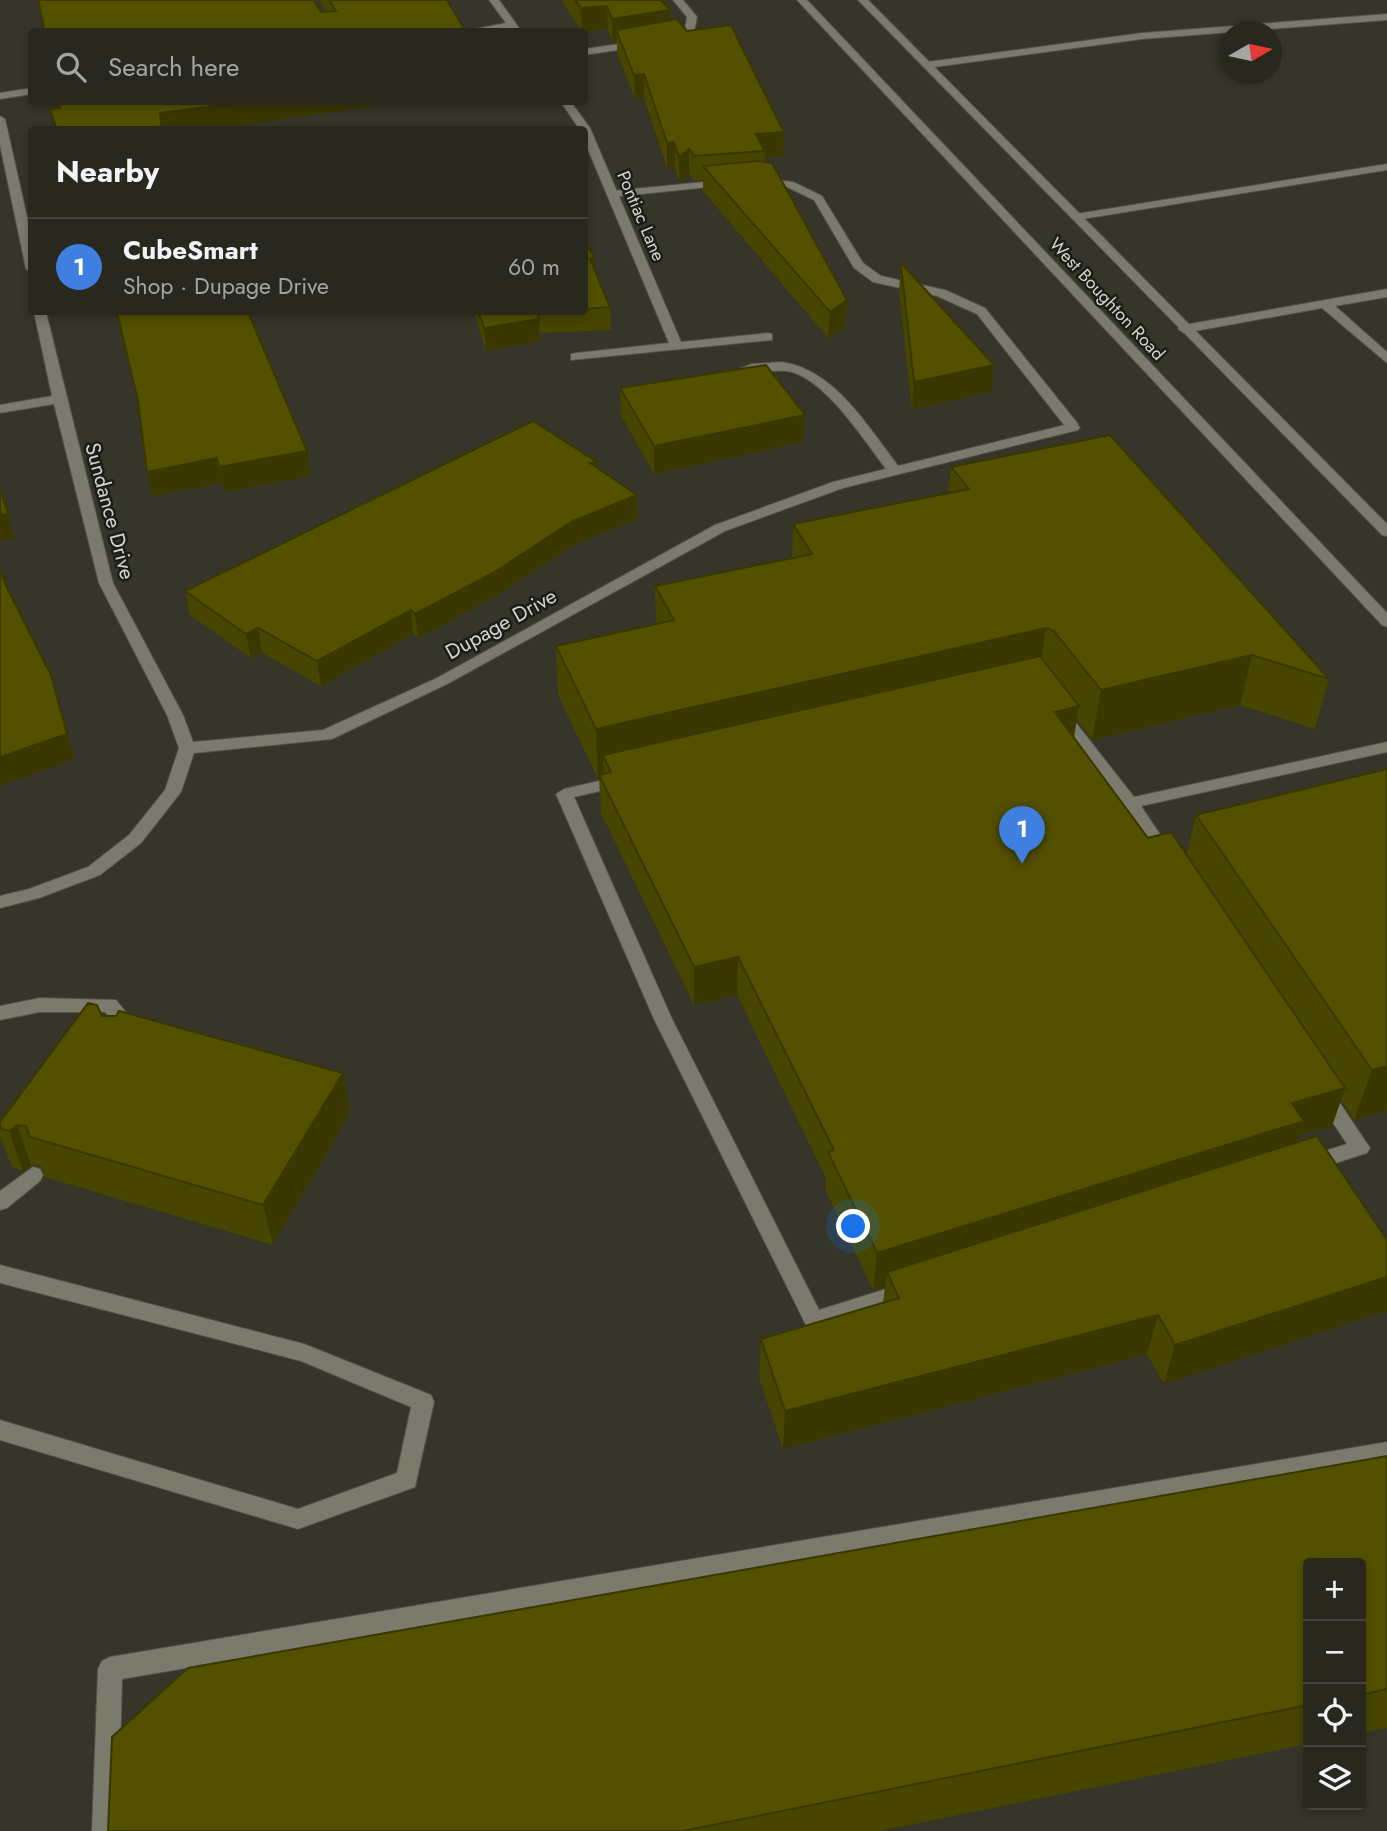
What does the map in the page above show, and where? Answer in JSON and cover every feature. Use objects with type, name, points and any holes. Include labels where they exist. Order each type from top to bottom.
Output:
[{"type":"street","points":[[494,0],[515,28]]},
{"type":"street","points":[[588,51],[670,40],[690,31],[692,17],[678,0]]},
{"type":"street","name":"West Boughton Road","points":[[802,0],[1387,622]]},
{"type":"street","name":"West Boughton Road","points":[[863,0],[1387,533]]},
{"type":"street","points":[[927,65],[1142,36],[1387,18]]},
{"type":"street","points":[[0,96],[28,92]]},
{"type":"street","name":"Pontiac Lane","points":[[568,105],[584,126]]},
{"type":"street","points":[[0,119],[28,250]]},
{"type":"street","name":"Pontiac Lane","points":[[588,135],[677,347]]},
{"type":"street","points":[[1076,217],[1387,167]]},
{"type":"street","name":"Dupage Drive","points":[[187,748],[326,735],[442,681],[720,528],[838,485],[1073,427],[981,311],[941,293],[877,279],[858,265],[818,198],[789,184],[757,180],[613,194]]},
{"type":"street","points":[[1184,328],[1387,293]]},
{"type":"street","points":[[1325,304],[1387,359]]},
{"type":"street","name":"Sundance Drive","points":[[41,315],[106,583],[175,715],[187,748]]},
{"type":"street","points":[[576,357],[768,337]]},
{"type":"street","points":[[728,372],[766,366],[802,371],[824,387],[895,471]]},
{"type":"street","points":[[0,409],[59,399]]},
{"type":"street","points":[[1039,685],[1130,803],[1360,1148],[814,1321],[663,1019],[564,794],[1039,685]]},
{"type":"street","points":[[1130,803],[1387,747]]},
{"type":"street","points":[[0,902],[33,894],[94,871],[135,839],[173,792],[187,748]]},
{"type":"street","points":[[0,1013],[40,1005],[110,1005],[124,1021],[121,1049]]},
{"type":"street","points":[[0,1202],[33,1175]]},
{"type":"street","points":[[0,1274],[304,1353],[423,1402],[407,1480],[298,1519],[0,1430]]},
{"type":"street","points":[[105,1831],[110,1669],[1387,1452]]},
{"type":"building","points":[[38,0],[314,0],[321,12],[336,11],[329,0],[447,0],[464,28],[44,28]]},
{"type":"building","points":[[575,0],[661,0],[670,10],[612,19],[607,6],[581,8]]},
{"type":"building","points":[[677,19],[687,31],[731,25],[784,132],[756,134],[765,151],[694,156],[689,149],[679,157],[674,142],[667,143],[644,74],[634,75],[616,30]]},
{"type":"building","points":[[60,105],[222,105],[160,113],[162,126],[56,126],[50,109],[60,108]]},
{"type":"building","points":[[758,161],[772,163],[847,300],[830,312],[703,166]]},
{"type":"building","points":[[588,246],[594,258],[590,259],[610,307],[588,309]]},
{"type":"building","points":[[903,265],[994,365],[914,382]]},
{"type":"building","points":[[118,315],[249,315],[307,451],[219,467],[217,458],[147,472],[138,401]]},
{"type":"building","points":[[480,315],[538,315],[539,319],[484,328]]},
{"type":"building","points":[[766,365],[805,415],[654,446],[620,388]]},
{"type":"building","points":[[533,421],[597,462],[590,463],[637,495],[573,521],[493,573],[415,614],[411,610],[317,661],[258,628],[246,634],[185,591]]},
{"type":"building","points":[[1110,435],[1329,679],[1252,655],[1101,690],[1054,631],[1046,628],[596,729],[556,646],[674,620],[655,586],[812,554],[793,524],[969,489],[951,467]]},
{"type":"building","points":[[0,489],[8,514],[0,515]]},
{"type":"building","points":[[0,570],[51,675],[67,734],[0,757]]},
{"type":"building","points":[[1040,656],[1079,706],[1055,712],[1148,838],[1171,832],[1345,1088],[1292,1103],[1304,1121],[877,1253],[828,1152],[834,1150],[738,957],[694,967],[599,775],[611,772],[603,755]]},
{"type":"building","points":[[1387,769],[1387,1066],[1372,1070],[1196,815]]},
{"type":"building","points":[[88,1003],[97,1005],[102,1016],[116,1016],[119,1011],[343,1073],[263,1205],[30,1137],[26,1126],[17,1125],[9,1131],[0,1128],[0,1122]]},
{"type":"building","points":[[1317,1136],[1387,1240],[1387,1277],[1175,1345],[1158,1315],[785,1411],[761,1339],[899,1298],[887,1272]]},
{"type":"building","points":[[1387,1456],[1387,1689],[1366,1694],[1366,1558],[1303,1558],[1303,1706],[683,1831],[108,1831],[112,1737],[188,1668]]},
{"type":"place","name":"CubeSmart","points":[[1022,864]]}]
